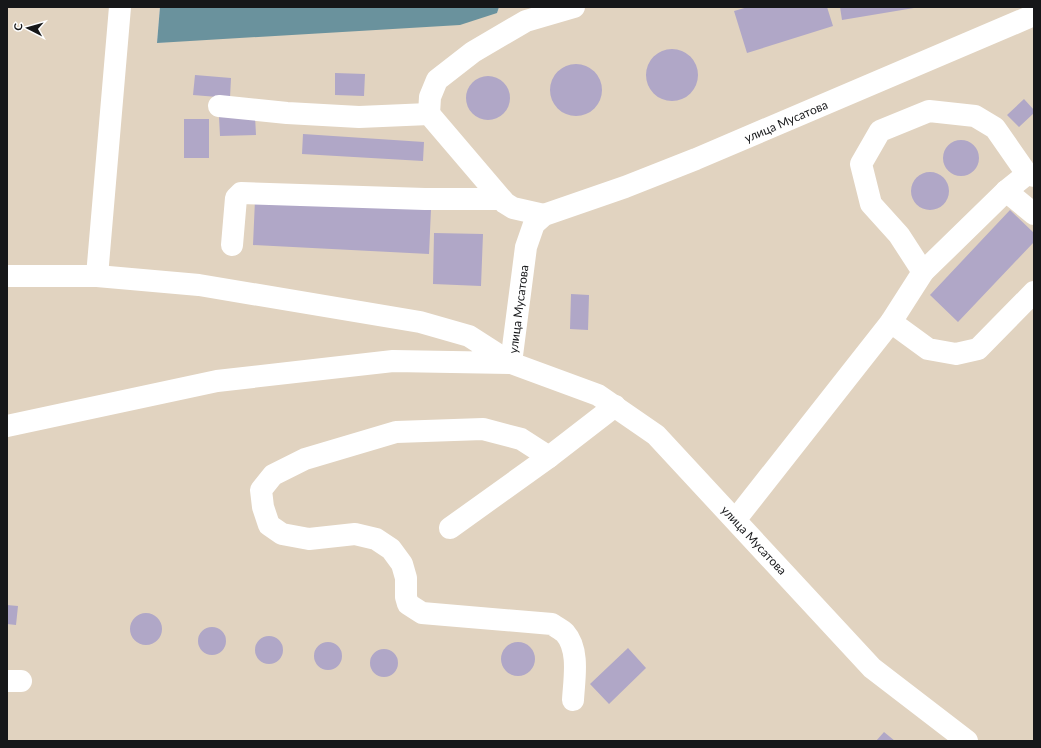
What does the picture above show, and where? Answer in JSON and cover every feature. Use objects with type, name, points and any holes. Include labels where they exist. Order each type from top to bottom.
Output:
[{"type":"lane","points":[[97,276],[120,7]]},
{"type":"lane","points":[[544,215],[513,208],[500,199],[429,114],[430,97],[437,80],[473,52],[526,21],[574,7]]},
{"type":"lane","name":"улица Мусатова","points":[[967,741],[872,668],[736,519],[656,435],[598,394],[511,363],[526,247],[534,224],[544,215],[625,187],[696,159],[1034,15]]},
{"type":"lane","points":[[219,106],[287,113],[359,117],[429,114]]},
{"type":"lane","points":[[736,519],[890,322],[923,272],[1006,192],[1031,175],[995,128],[975,116],[929,111],[880,131],[861,164],[871,204],[899,235],[923,272]]},
{"type":"lane","points":[[1006,192],[1034,214]]},
{"type":"lane","points":[[232,245],[236,198],[241,193],[425,199],[500,199]]},
{"type":"lane","points":[[7,276],[97,276],[199,284],[420,322],[469,336],[511,363]]},
{"type":"lane","points":[[890,322],[928,349],[956,354],[978,350],[1034,292]]},
{"type":"lane","points":[[7,426],[217,381],[394,361],[511,363]]},
{"type":"lane","points":[[450,528],[615,406]]},
{"type":"lane","points":[[548,457],[521,439],[483,428],[396,432],[305,459],[273,475],[261,490],[262,507],[269,525],[282,534],[309,539],[356,534],[376,539],[391,549],[402,564],[406,578],[406,597],[408,604],[422,613],[552,624],[565,634],[572,646],[575,667],[573,700]]},
{"type":"shaded area","points":[[7,7],[160,7],[157,43],[497,13],[499,7],[1034,7],[1034,741],[7,741]]},
{"type":"water","points":[[160,7],[499,7],[497,13],[460,25],[157,43]]},
{"type":"building","points":[[748,7],[827,7],[833,26],[747,53],[734,11]]},
{"type":"building","points":[[840,7],[914,7],[914,8],[842,20]]},
{"type":"building","points":[[667,49],[677,49],[687,53],[694,60],[698,70],[698,80],[694,90],[687,97],[677,101],[667,101],[657,97],[650,90],[646,80],[646,70],[650,60],[657,53]]},
{"type":"building","points":[[571,64],[581,64],[591,68],[598,75],[602,85],[602,95],[598,105],[591,112],[581,116],[571,116],[561,112],[554,105],[550,95],[550,85],[554,75],[561,68]]},
{"type":"building","points":[[335,73],[365,74],[364,96],[335,95]]},
{"type":"building","points":[[195,75],[231,78],[230,98],[193,95]]},
{"type":"building","points":[[488,76],[500,80],[506,86],[510,98],[506,110],[500,116],[488,120],[476,116],[470,110],[466,98],[470,86],[476,80]]},
{"type":"building","points":[[1024,99],[1034,110],[1034,113],[1019,127],[1007,115]]},
{"type":"building","points":[[255,116],[256,135],[220,136],[219,117]]},
{"type":"building","points":[[184,119],[209,119],[209,158],[184,158]]},
{"type":"building","points":[[303,134],[424,142],[423,161],[302,154]]},
{"type":"building","points":[[965,140],[974,145],[978,151],[978,165],[974,171],[965,176],[957,176],[948,171],[944,165],[943,154],[948,145],[954,141]]},
{"type":"building","points":[[926,172],[934,172],[944,177],[948,184],[948,198],[944,205],[934,210],[926,210],[916,205],[914,202],[911,195],[911,187],[916,177],[919,175]]},
{"type":"building","points":[[255,200],[431,209],[429,254],[253,245]]},
{"type":"building","points":[[1010,210],[1034,233],[1034,242],[958,322],[930,295]]},
{"type":"building","points":[[434,233],[483,234],[481,286],[433,284]]},
{"type":"building","points":[[571,294],[589,295],[588,330],[570,329]]},
{"type":"building","points":[[7,605],[18,606],[16,625],[7,624]]},
{"type":"building","points":[[143,613],[149,613],[158,617],[162,629],[158,641],[149,645],[143,645],[134,641],[130,632],[130,626],[134,617]]},
{"type":"building","points":[[212,627],[222,631],[226,641],[222,651],[212,655],[202,651],[198,641],[202,631]]},
{"type":"building","points":[[269,636],[279,640],[283,650],[279,660],[269,664],[259,660],[255,650],[259,640]]},
{"type":"building","points":[[328,642],[338,646],[342,656],[338,666],[328,670],[318,666],[314,656],[318,646]]},
{"type":"building","points":[[518,642],[530,647],[535,659],[530,671],[518,676],[506,671],[501,659],[506,647]]},
{"type":"building","points":[[628,648],[646,668],[609,704],[590,684]]},
{"type":"building","points":[[384,649],[394,653],[398,663],[394,673],[384,677],[374,673],[370,663],[374,653]]},
{"type":"building","points":[[884,732],[895,741],[876,741]]}]
